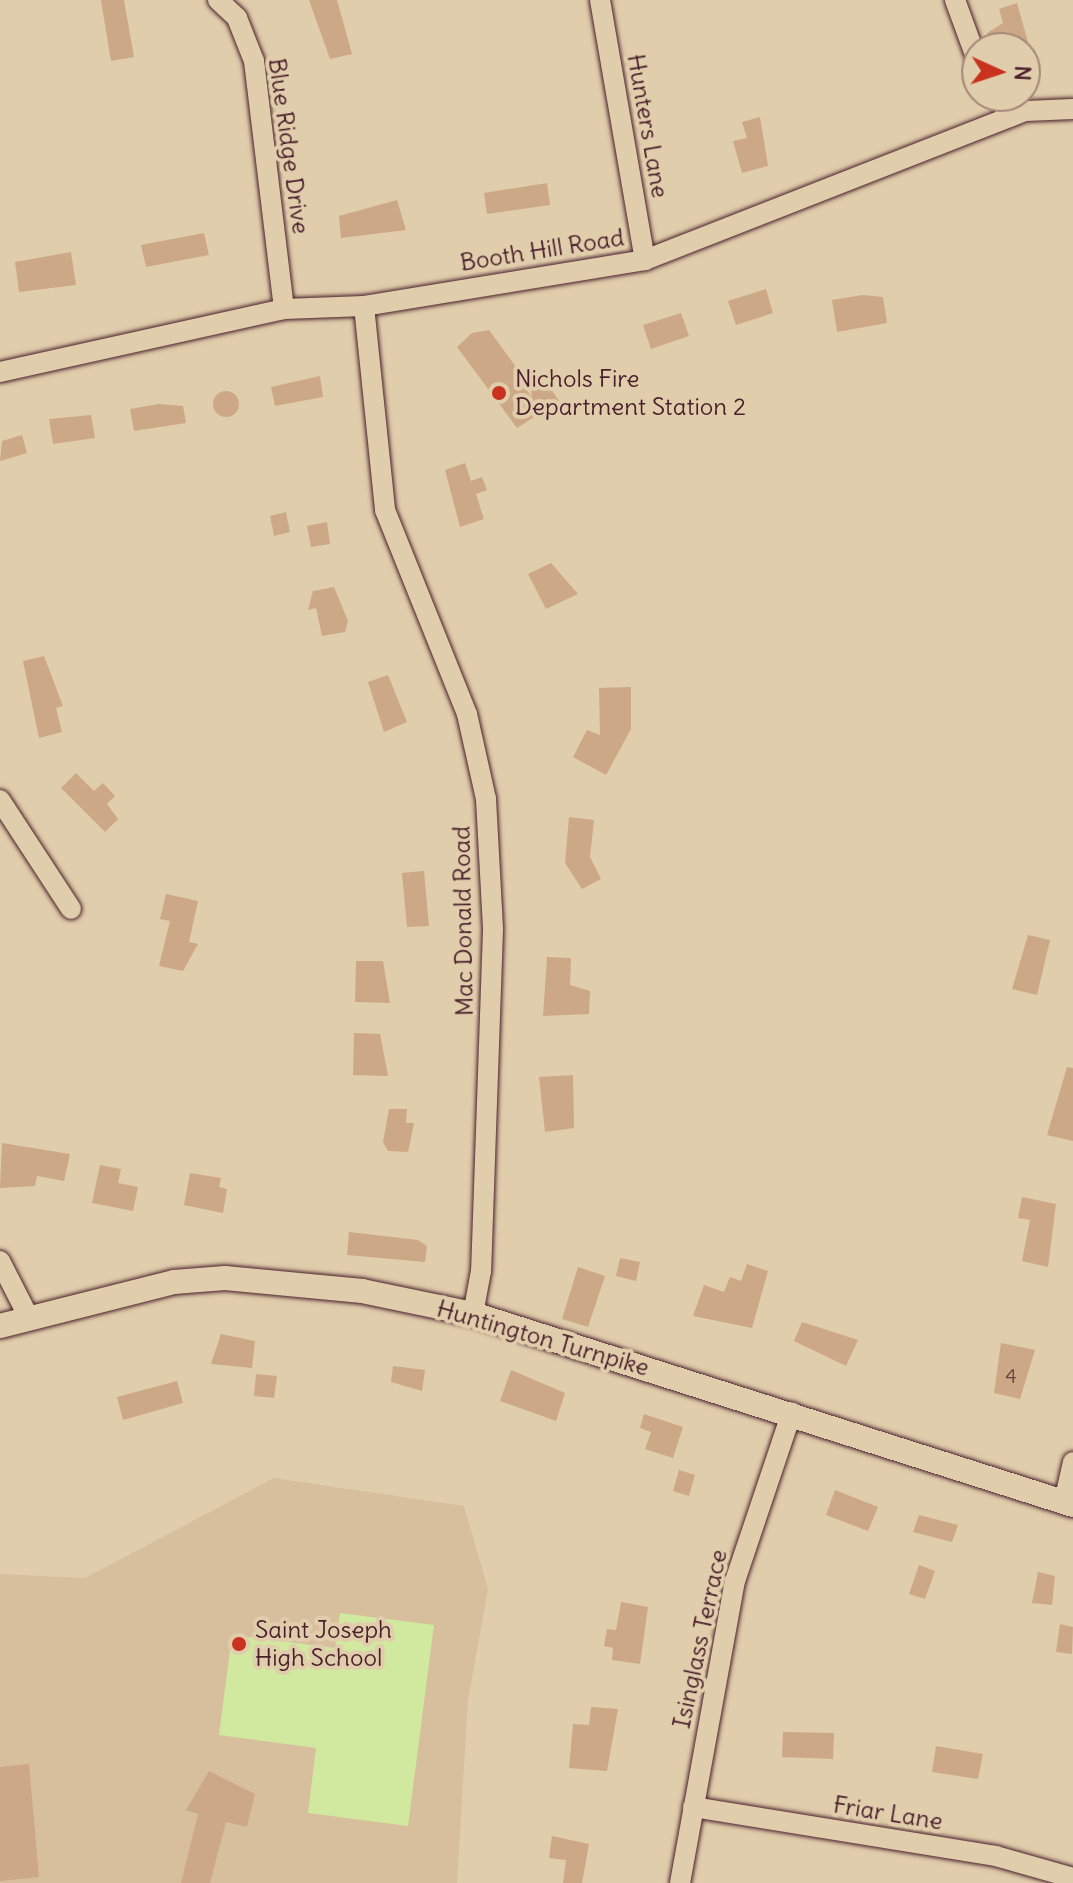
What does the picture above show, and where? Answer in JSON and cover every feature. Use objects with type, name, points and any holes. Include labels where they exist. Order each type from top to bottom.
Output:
[{"type":"main road","name":"Huntington Turnpike","points":[[0,1326],[128,1290],[225,1278],[362,1291],[473,1314],[792,1412],[1069,1503]]},
{"type":"street","name":"Blue Ridge Drive","points":[[218,0],[237,18],[254,61],[284,309]]},
{"type":"street","name":"Hunters Lane","points":[[600,0],[645,260]]},
{"type":"street","points":[[955,0],[967,32]]},
{"type":"street","name":"Booth Hill Road","points":[[0,372],[284,309],[364,306],[645,260],[1010,117],[1073,109]]},
{"type":"street","points":[[1007,112],[1010,117]]},
{"type":"street","name":"Mac Donald Road","points":[[364,306],[385,510],[467,714],[487,809],[493,930],[481,1271],[473,1314]]},
{"type":"street","points":[[0,800],[71,909]]},
{"type":"street","points":[[0,1261],[28,1316]]},
{"type":"street","name":"Isinglass Terrace","points":[[680,1883],[735,1581],[792,1412]]},
{"type":"street","points":[[1069,1503],[1073,1462]]},
{"type":"street","name":"Friar Lane","points":[[693,1807],[996,1856],[1073,1878]]},
{"type":"shaded area","name":"Saint Joseph High School","points":[[274,1478],[464,1506],[488,1589],[468,1700],[457,1883],[0,1883],[0,1574],[85,1578]]},
{"type":"green space","points":[[340,1613],[434,1625],[408,1826],[308,1813],[316,1748],[219,1735],[232,1635],[335,1648]]},
{"type":"building","points":[[101,0],[124,0],[134,57],[111,61]]},
{"type":"building","points":[[309,0],[337,0],[352,54],[330,59]]},
{"type":"building","points":[[1017,3],[1025,32],[989,32],[1003,23],[999,9]]},
{"type":"building","points":[[760,117],[768,166],[742,173],[733,141],[747,138],[742,122]]},
{"type":"building","points":[[547,183],[550,205],[487,214],[484,193]]},
{"type":"building","points":[[397,200],[406,230],[341,238],[339,216]]},
{"type":"building","points":[[204,233],[209,255],[146,267],[141,245]]},
{"type":"building","points":[[71,252],[76,285],[19,292],[15,262]]},
{"type":"building","points":[[766,289],[773,313],[736,325],[728,301]]},
{"type":"building","points":[[862,295],[883,297],[887,323],[837,332],[832,300]]},
{"type":"building","points":[[681,313],[689,336],[651,349],[643,325]]},
{"type":"building","points":[[489,330],[533,390],[546,382],[559,401],[517,428],[457,347],[472,333]]},
{"type":"building","points":[[320,376],[323,397],[275,406],[271,387]]},
{"type":"building","points":[[226,391],[235,395],[239,404],[235,413],[226,417],[217,413],[213,404],[217,395]]},
{"type":"building","points":[[159,404],[183,406],[186,423],[134,431],[130,409]]},
{"type":"building","points":[[91,415],[95,438],[53,444],[49,419]]},
{"type":"building","points":[[22,435],[27,453],[0,461],[2,441]]},
{"type":"building","points":[[465,463],[471,481],[482,477],[487,490],[476,494],[484,519],[460,527],[445,470]]},
{"type":"building","points":[[286,512],[290,532],[274,536],[270,516]]},
{"type":"building","points":[[327,522],[330,544],[311,547],[307,526]]},
{"type":"building","points":[[551,563],[578,594],[546,609],[528,574]]},
{"type":"building","points":[[334,587],[348,621],[345,632],[322,636],[316,608],[308,610],[313,591]]},
{"type":"building","points":[[44,656],[63,706],[56,708],[62,732],[39,738],[23,661]]},
{"type":"building","points":[[388,675],[407,722],[384,732],[368,682]]},
{"type":"building","points":[[631,687],[631,729],[606,775],[573,757],[587,730],[600,735],[599,688]]},
{"type":"building","points":[[76,773],[94,791],[103,783],[115,796],[107,804],[118,819],[105,832],[61,788]]},
{"type":"building","points":[[569,817],[594,820],[590,857],[601,879],[582,889],[565,863]]},
{"type":"building","points":[[424,871],[429,926],[407,927],[402,873]]},
{"type":"building","points":[[166,894],[198,901],[189,942],[198,944],[183,971],[159,966],[170,921],[160,919]]},
{"type":"building","points":[[1028,935],[1050,940],[1037,995],[1012,989]]},
{"type":"building","points":[[547,957],[571,958],[570,985],[590,991],[589,1014],[543,1016]]},
{"type":"building","points":[[356,961],[383,961],[390,1003],[355,1002]]},
{"type":"building","points":[[354,1033],[380,1034],[388,1076],[353,1075]]},
{"type":"building","points":[[1067,1067],[1073,1068],[1073,1141],[1047,1135]]},
{"type":"building","points":[[573,1075],[574,1128],[545,1132],[539,1077]]},
{"type":"building","points":[[389,1109],[407,1109],[406,1123],[414,1123],[408,1152],[388,1151],[383,1142]]},
{"type":"building","points":[[2,1143],[70,1154],[64,1181],[37,1176],[35,1186],[0,1188]]},
{"type":"building","points":[[100,1165],[121,1169],[118,1183],[138,1187],[133,1211],[92,1203]]},
{"type":"building","points":[[190,1173],[221,1178],[219,1187],[227,1189],[223,1213],[184,1205]]},
{"type":"building","points":[[1022,1197],[1056,1204],[1048,1267],[1022,1261],[1030,1220],[1018,1218]]},
{"type":"building","points":[[349,1232],[418,1240],[427,1246],[425,1262],[347,1255]]},
{"type":"building","points":[[620,1258],[640,1262],[636,1281],[616,1276]]},
{"type":"building","points":[[747,1264],[768,1271],[752,1328],[693,1316],[704,1285],[724,1292],[730,1277],[741,1281]]},
{"type":"building","points":[[578,1267],[605,1276],[588,1327],[562,1319]]},
{"type":"building","points":[[802,1322],[858,1340],[846,1366],[794,1341]]},
{"type":"building","points":[[221,1334],[255,1341],[252,1368],[211,1364]]},
{"type":"building","points":[[1001,1343],[1035,1350],[1020,1399],[994,1393]]},
{"type":"building","points":[[393,1366],[425,1370],[422,1391],[391,1382]]},
{"type":"building","points":[[511,1370],[565,1393],[556,1421],[500,1401]]},
{"type":"building","points":[[256,1374],[277,1376],[274,1398],[254,1396]]},
{"type":"building","points":[[177,1381],[183,1403],[123,1420],[117,1397]]},
{"type":"building","points":[[644,1414],[683,1427],[673,1458],[645,1449],[651,1432],[640,1428]]},
{"type":"building","points":[[679,1470],[695,1475],[689,1496],[673,1491]]},
{"type":"building","points":[[835,1490],[878,1507],[868,1531],[826,1515]]},
{"type":"building","points":[[919,1515],[958,1525],[952,1542],[913,1532]]},
{"type":"building","points":[[919,1565],[935,1571],[925,1599],[909,1594]]},
{"type":"building","points":[[1038,1572],[1055,1576],[1052,1605],[1032,1603]]},
{"type":"building","points":[[621,1602],[648,1607],[640,1664],[612,1660],[613,1648],[604,1646],[607,1629],[616,1630]]},
{"type":"building","points":[[1060,1624],[1073,1627],[1072,1654],[1056,1652]]},
{"type":"building","points":[[591,1707],[618,1709],[607,1771],[569,1768],[573,1724],[589,1725]]},
{"type":"building","points":[[783,1732],[834,1733],[833,1759],[782,1757]]},
{"type":"building","points":[[936,1746],[983,1754],[978,1779],[932,1772]]},
{"type":"building","points":[[29,1764],[39,1877],[0,1881],[0,1767]]},
{"type":"building","points":[[209,1771],[255,1794],[247,1827],[226,1822],[210,1883],[181,1883],[198,1814],[186,1810]]},
{"type":"building","points":[[552,1836],[589,1844],[582,1883],[563,1883],[566,1860],[549,1858]]},
{"type":"place","name":"Nichols Fire Department Station 2","points":[[499,393]]},
{"type":"place","name":"Saint Joseph High School","points":[[239,1644]]}]
